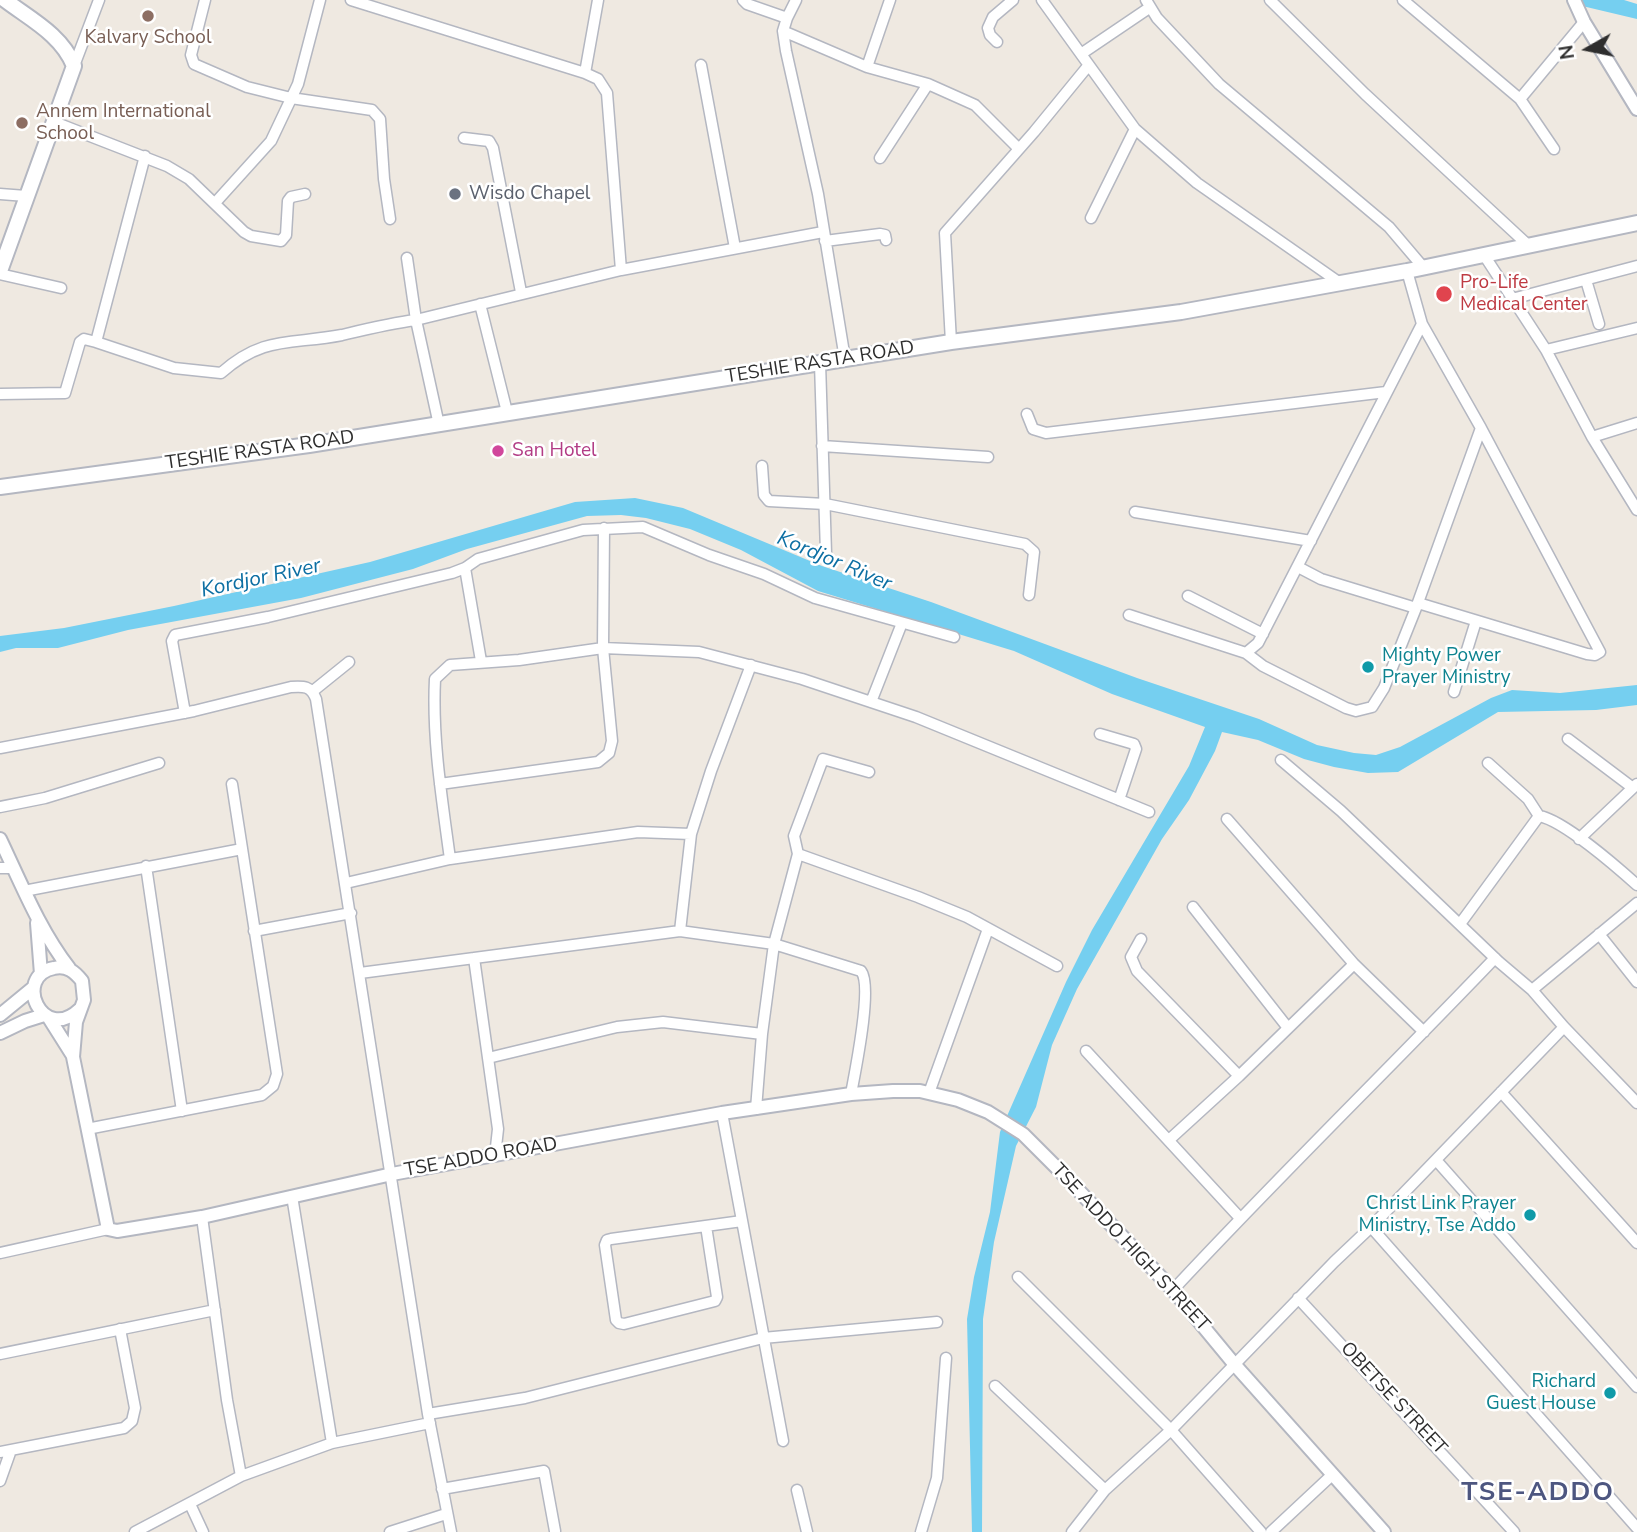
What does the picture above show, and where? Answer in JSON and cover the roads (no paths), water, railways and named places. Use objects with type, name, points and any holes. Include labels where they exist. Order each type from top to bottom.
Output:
[{"type":"main road","points":[[0,273],[4,248],[26,197],[74,66],[59,40],[2,1]]},
{"type":"main road","name":"TESHIE RASTA ROAD","points":[[0,487],[309,445],[951,342],[1181,312],[1341,284],[1637,223]]},
{"type":"street","points":[[74,66],[99,0]]},
{"type":"street","points":[[205,0],[192,48],[194,64],[247,87],[291,98],[372,110],[377,114],[380,119],[390,219]]},
{"type":"street","points":[[215,204],[271,141],[298,85],[320,0]]},
{"type":"street","points":[[351,0],[598,79],[607,93],[621,270]]},
{"type":"street","points":[[585,73],[598,0]]},
{"type":"street","points":[[743,0],[747,4],[787,18]]},
{"type":"street","points":[[796,0],[783,31],[818,194],[845,359]]},
{"type":"street","points":[[867,67],[890,0]]},
{"type":"street","points":[[997,42],[990,35],[988,28],[993,17],[1013,0]]},
{"type":"street","points":[[1042,0],[1135,129],[1197,183],[1341,284]]},
{"type":"street","points":[[1270,0],[1365,94],[1529,246]]},
{"type":"street","points":[[1407,1],[1520,99],[1554,149]]},
{"type":"street","points":[[1574,1],[1637,109]]},
{"type":"street","points":[[1081,54],[1147,4],[1219,84],[1389,227],[1422,268]]},
{"type":"street","points":[[1520,99],[1584,22]]},
{"type":"street","points":[[783,31],[867,67],[929,84],[975,106],[1018,148]]},
{"type":"street","points":[[701,65],[735,247]]},
{"type":"street","points":[[951,342],[945,233],[1088,66]]},
{"type":"street","points":[[880,158],[929,84]]},
{"type":"street","points":[[54,122],[145,156],[189,180],[251,236],[281,241],[286,235],[288,201],[291,197],[305,194]]},
{"type":"street","points":[[1091,218],[1135,129]]},
{"type":"street","points":[[464,138],[484,139],[489,141],[493,148],[521,292]]},
{"type":"street","points":[[96,342],[145,156]]},
{"type":"street","points":[[0,194],[26,197]]},
{"type":"street","points":[[0,394],[65,393],[80,342],[84,339],[174,368],[220,373],[239,357],[268,344],[340,335],[384,324],[416,320],[521,292],[735,247],[824,236],[880,233],[885,235],[886,240]]},
{"type":"street","points":[[1484,255],[1546,350],[1592,437],[1637,510]]},
{"type":"street","points":[[407,258],[416,320],[439,425]]},
{"type":"street","points":[[1512,299],[1637,266]]},
{"type":"street","points":[[1298,567],[1321,579],[1587,654],[1595,655],[1600,652],[1481,428],[1422,324],[1407,271]]},
{"type":"street","points":[[0,273],[61,288]]},
{"type":"street","points":[[1586,279],[1599,324]]},
{"type":"street","points":[[480,304],[507,412]]},
{"type":"street","points":[[1246,653],[1258,643],[1263,634],[1422,324]]},
{"type":"street","points":[[1546,350],[1637,328]]},
{"type":"street","points":[[820,363],[826,553]]},
{"type":"street","points":[[1027,414],[1033,429],[1046,433],[1386,392]]},
{"type":"street","points":[[1592,437],[1637,424]]},
{"type":"street","points":[[1129,615],[1246,653],[1263,666],[1346,708],[1365,710],[1377,701],[1384,688],[1417,606],[1481,428]]},
{"type":"street","points":[[822,446],[988,457]]},
{"type":"street","points":[[762,466],[766,499],[825,504],[1025,544],[1034,552],[1029,594]]},
{"type":"street","points":[[1135,512],[1311,541]]},
{"type":"street","points":[[185,713],[172,640],[175,635],[268,617],[465,568],[478,559],[583,530],[643,527],[709,555],[764,574],[815,598],[954,637]]},
{"type":"street","points":[[440,784],[598,762],[609,753],[612,741],[603,648],[604,528]]},
{"type":"street","points":[[465,568],[481,661]]},
{"type":"street","points":[[1188,596],[1263,634]]},
{"type":"street","points":[[1454,692],[1476,621]]},
{"type":"street","points":[[871,702],[902,622]]},
{"type":"street","points":[[450,859],[433,710],[435,679],[450,665],[519,660],[603,648],[699,652],[751,665],[916,716],[1149,812]]},
{"type":"street","points":[[313,691],[349,662]]},
{"type":"street","points":[[680,931],[691,834],[711,771],[751,665]]},
{"type":"street","points":[[0,748],[185,713],[291,687],[304,686],[313,691],[351,914],[429,1419],[446,1514],[452,1532]]},
{"type":"street","points":[[1100,734],[1134,744],[1136,749],[1119,800]]},
{"type":"street","points":[[1568,739],[1635,786],[1579,839]]},
{"type":"street","points":[[756,1109],[762,1034],[774,944],[798,854],[794,836],[823,759],[869,772]]},
{"type":"street","points":[[1281,760],[1341,811],[1532,990],[1637,1103]]},
{"type":"street","points":[[0,807],[54,796],[159,763]]},
{"type":"street","points":[[1488,763],[1528,799],[1539,816],[1547,817],[1579,839],[1637,885]]},
{"type":"street","points":[[88,1129],[262,1095],[273,1086],[277,1074],[232,784]]},
{"type":"street","points":[[1460,924],[1539,816]]},
{"type":"street","points":[[1227,819],[1354,964],[1424,1029],[1424,1032]]},
{"type":"street","points":[[346,883],[450,859],[638,832],[691,834]]},
{"type":"street","points":[[0,839],[7,868],[24,891],[56,952],[82,981],[84,1000],[76,1022],[73,1056],[108,1229],[0,1253]]},
{"type":"street","points":[[24,891],[242,849]]},
{"type":"street","points":[[798,854],[918,897],[988,929],[1057,966]]},
{"type":"street","points":[[146,866],[182,1111]]},
{"type":"street","points":[[1532,990],[1637,903]]},
{"type":"street","points":[[1193,907],[1288,1028]]},
{"type":"street","points":[[254,931],[351,914]]},
{"type":"street","points":[[36,916],[41,974]]},
{"type":"street","points":[[929,1093],[988,929]]},
{"type":"street","points":[[360,973],[680,931],[774,944],[861,971],[865,975],[865,1004],[851,1094]]},
{"type":"street","points":[[1599,934],[1637,982]]},
{"type":"street","points":[[1141,939],[1131,957],[1137,971],[1239,1076]]},
{"type":"street","points":[[474,958],[498,1129],[495,1156]]},
{"type":"street","points":[[1173,1290],[1495,958]]},
{"type":"street","points":[[1170,1139],[1354,964]]},
{"type":"street","points":[[0,1014],[33,988],[41,974],[49,969],[69,968]]},
{"type":"street","points":[[33,988],[37,1008],[47,1016],[73,1056]]},
{"type":"street","points":[[0,1033],[25,1021],[47,1016],[66,1018],[80,1009]]},
{"type":"street","points":[[488,1058],[617,1027],[663,1023],[762,1034]]},
{"type":"street","points":[[1072,1532],[1105,1490],[1171,1430],[1564,1027]]},
{"type":"street","points":[[1086,1051],[1240,1218]]},
{"type":"street","name":"TSE ADDO ROAD","points":[[108,1229],[117,1231],[202,1217],[392,1174],[722,1113],[851,1094],[894,1091],[929,1093],[958,1100],[1004,1121],[1023,1134]]},
{"type":"street","points":[[1501,1092],[1637,1243]]},
{"type":"street","points":[[722,1113],[783,1441]]},
{"type":"street","name":"TSE ADDO HIGH STREET","points":[[1023,1134],[1173,1290],[1332,1475]]},
{"type":"street","points":[[1436,1160],[1637,1387]]},
{"type":"street","points":[[292,1196],[332,1443]]},
{"type":"street","points":[[202,1217],[227,1400],[241,1476]]},
{"type":"street","points":[[706,1226],[715,1301],[619,1323],[616,1320],[607,1258],[607,1240],[706,1226],[742,1221]]},
{"type":"street","points":[[1371,1227],[1637,1528]]},
{"type":"street","points":[[1018,1276],[1171,1430],[1261,1532]]},
{"type":"street","name":"OBETSE STREET","points":[[1298,1298],[1514,1532]]},
{"type":"street","points":[[0,1354],[215,1310]]},
{"type":"street","points":[[135,1532],[241,1476],[332,1443],[763,1338],[937,1322]]},
{"type":"street","points":[[0,1481],[5,1451],[124,1428],[132,1421],[135,1408],[120,1329]]},
{"type":"street","points":[[921,1532],[937,1478],[946,1358]]},
{"type":"street","points":[[995,1385],[1105,1490]]},
{"type":"street","points":[[442,1489],[544,1471],[555,1531]]},
{"type":"street","points":[[1271,1532],[1332,1475],[1384,1532]]},
{"type":"street","points":[[797,1490],[807,1532]]},
{"type":"street","points":[[190,1504],[203,1532]]},
{"type":"street","points":[[390,1532],[446,1514]]},
{"type":"water","points":[[1577,0],[1624,0],[1637,4],[1637,19],[1578,5]]},
{"type":"water","points":[[635,498],[683,508],[822,566],[1259,719],[1317,745],[1354,753],[1376,755],[1400,747],[1491,698],[1512,690],[1560,693],[1637,685],[1637,705],[1596,710],[1498,712],[1398,772],[1368,773],[1334,767],[1304,759],[1258,740],[1222,732],[1189,800],[1162,839],[1077,989],[1052,1045],[1036,1107],[1016,1146],[994,1242],[983,1319],[982,1532],[972,1532],[967,1319],[990,1212],[1000,1132],[1066,982],[1092,930],[1189,766],[1205,727],[1112,694],[1014,651],[818,591],[741,550],[690,529],[621,515],[587,516],[467,549],[413,569],[301,598],[128,630],[58,648],[16,648],[0,652],[0,636],[64,628],[174,606],[370,562],[575,502]]},
{"type":"place","name":"Kalvary School","points":[[148,16]]},
{"type":"place","name":"Annem International School","points":[[22,123]]},
{"type":"place","name":"Wisdo Chapel","points":[[455,194]]},
{"type":"place","name":"Pro-Life Medical Center","points":[[1444,294]]},
{"type":"place","name":"San Hotel","points":[[498,451]]},
{"type":"place","name":"Mighty Power Prayer Ministry","points":[[1368,667]]},
{"type":"place","name":"Christ Link Prayer Ministry, Tse Addo","points":[[1530,1215]]},
{"type":"place","name":"Richard Guest House","points":[[1610,1393]]},
{"type":"district","name":"TSE-ADDO","points":[[1538,1494]]},
{"type":"water label","name":"Kordjor River","points":[[834,562]]},
{"type":"water label","name":"Kordjor River","points":[[261,579]]}]
